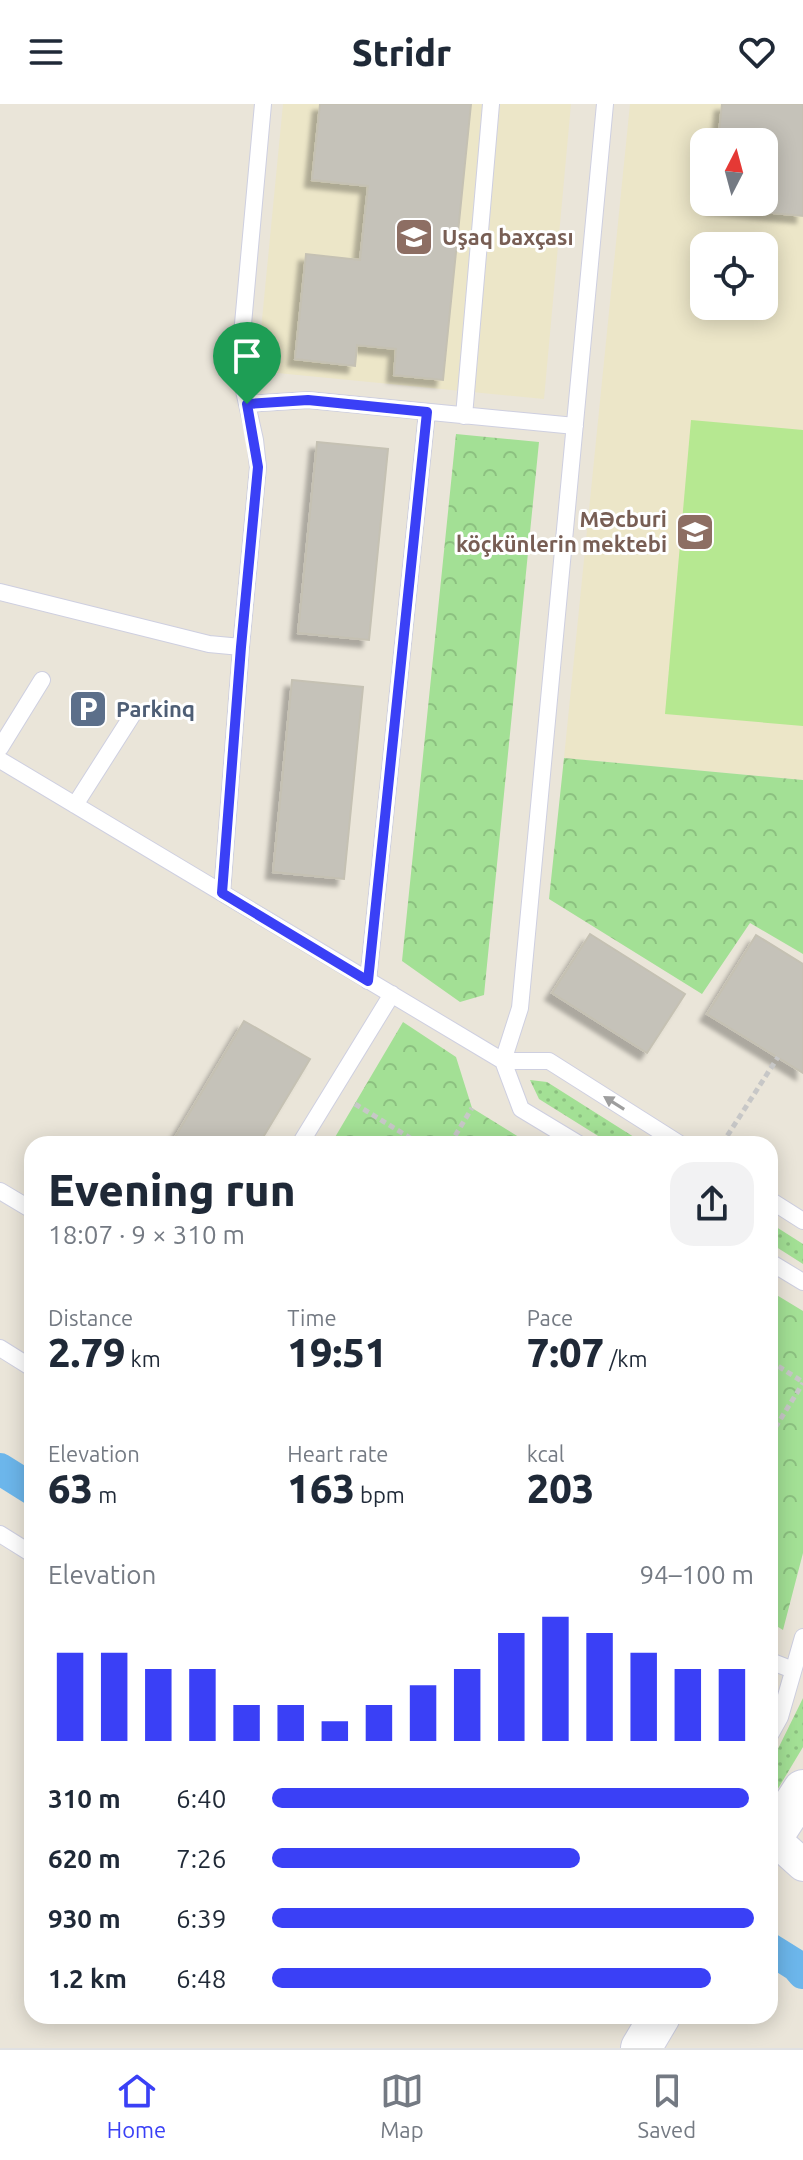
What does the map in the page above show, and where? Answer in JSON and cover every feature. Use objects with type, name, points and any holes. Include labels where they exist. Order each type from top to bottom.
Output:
[{"type":"street","points":[[778,1828],[803,1790]]},
{"type":"street","points":[[778,1845],[803,1865]]},
{"type":"street","points":[[641,2048],[655,2024]]},
{"type":"lane","points":[[222,893],[258,467],[239,368],[263,104]]},
{"type":"lane","points":[[464,416],[491,104]]},
{"type":"lane","points":[[566,1136],[521,1109],[503,1061],[520,1008],[605,104]]},
{"type":"lane","points":[[247,404],[308,400],[575,426]]},
{"type":"lane","points":[[368,981],[427,412]]},
{"type":"lane","points":[[0,592],[209,644],[241,647]]},
{"type":"lane","points":[[0,748],[42,680]]},
{"type":"lane","points":[[75,805],[133,714]]},
{"type":"lane","points":[[0,760],[503,1061],[549,1061],[667,1136]]},
{"type":"lane","points":[[305,1136],[392,994]]},
{"type":"lane","points":[[0,1191],[24,1205]]},
{"type":"lane","points":[[778,1205],[803,1221]]},
{"type":"lane","points":[[778,1267],[803,1282]]},
{"type":"lane","points":[[0,1348],[24,1363]]},
{"type":"lane","points":[[0,1534],[24,1549]]},
{"type":"lane","points":[[778,1721],[803,1637]]},
{"type":"lane","points":[[778,1664],[793,1670]]},
{"type":"path","points":[[727,1136],[778,1057]]},
{"type":"path","points":[[355,1104],[407,1136]]},
{"type":"path","points":[[455,1136],[472,1108]]},
{"type":"path","points":[[778,1366],[803,1382],[778,1423]]},
{"type":"shaded area","name":"Uşaq baxçası","points":[[283,104],[571,104],[544,399],[257,371]]},
{"type":"shaded area","name":"Məcburi köçkünlerin mektebi","points":[[630,104],[803,104],[803,780],[564,758]]},
{"type":"green space","points":[[691,420],[803,430],[803,726],[665,714]]},
{"type":"green space","points":[[456,434],[539,442],[484,995],[460,1002],[402,961]]},
{"type":"green space","points":[[564,758],[803,780],[803,954],[750,923],[702,994],[549,899]]},
{"type":"green space","points":[[403,1022],[456,1057],[472,1108],[517,1136],[336,1136]]},
{"type":"green space","points":[[530,1080],[547,1082],[632,1136],[598,1136],[539,1099]]},
{"type":"green space","points":[[778,1228],[803,1244],[803,1264],[778,1248]]},
{"type":"green space","points":[[778,1296],[803,1311],[803,1553],[783,1630],[778,1627]]},
{"type":"green space","points":[[803,1698],[803,1747],[778,1789],[778,1749]]},
{"type":"building","points":[[320,104],[471,104],[443,380],[394,375],[396,349],[357,345],[355,366],[295,359],[306,254],[360,260],[368,186],[312,180]]},
{"type":"building","points":[[722,104],[803,104],[803,216],[778,214],[778,128],[719,128]]},
{"type":"building","points":[[317,442],[388,449],[369,640],[298,633]]},
{"type":"building","points":[[292,680],[363,687],[344,879],[273,872]]},
{"type":"building","points":[[590,934],[685,994],[647,1053],[552,993]]},
{"type":"building","points":[[756,935],[803,964],[803,1073],[707,1014]]},
{"type":"building","points":[[244,1021],[310,1059],[264,1136],[176,1136]]},
{"type":"waterway","points":[[0,1469],[24,1484]]},
{"type":"waterway","points":[[778,1954],[803,1973]]},
{"type":"place","name":"Uşaq baxçası","points":[[414,237]]},
{"type":"place","name":"Məcburi köçkünlerin mektebi","points":[[695,532]]},
{"type":"place","name":"Parkinq","points":[[88,709]]},
{"type":"route","points":[[308,400],[427,412],[368,981],[222,893],[258,467],[247,404],[308,400]]}]
